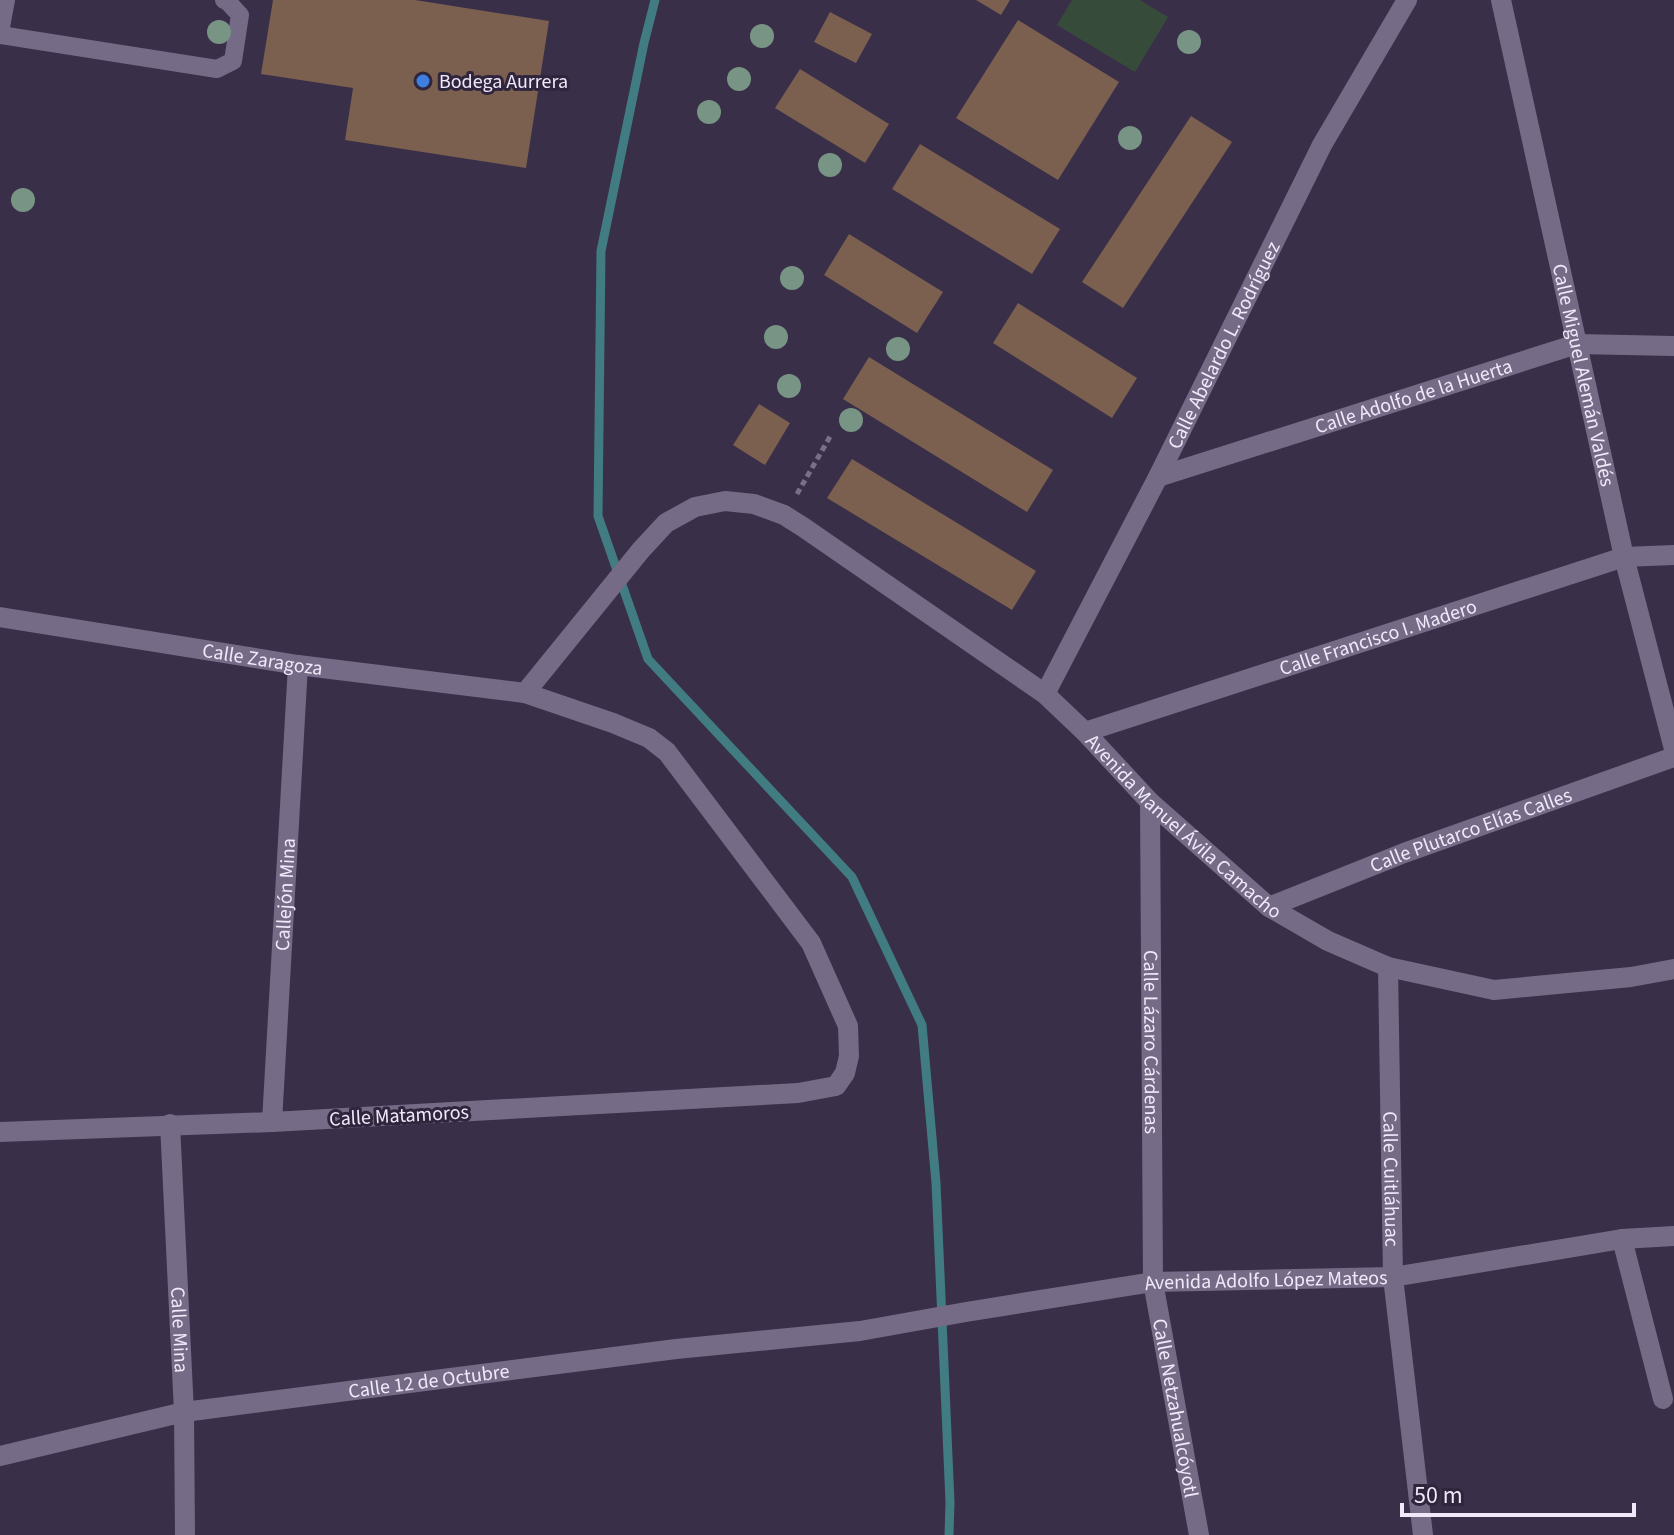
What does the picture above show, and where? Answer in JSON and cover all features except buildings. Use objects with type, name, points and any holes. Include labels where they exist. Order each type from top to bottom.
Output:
[{"type":"street","name":"Calle Abelardo L. Rodríguez","points":[[1045,694],[1158,477],[1322,145],[1407,0]]},
{"type":"street","name":"Calle Miguel Alemán Valdés","points":[[1501,0],[1624,557],[1674,749]]},
{"type":"street","name":"Calle Adolfo de la Huerta","points":[[1158,477],[1577,344],[1674,346]]},
{"type":"street","name":"Avenida Manuel Ávila Camacho","points":[[525,693],[666,523],[695,507],[725,501],[754,504],[784,515],[1045,694],[1150,802],[1269,907],[1328,941],[1388,967],[1494,990],[1631,977],[1674,969]]},
{"type":"street","name":"Calle Francisco I. Madero","points":[[1085,732],[1624,557],[1674,555]]},
{"type":"street","name":"Calle Zaragoza","points":[[0,617],[298,665],[525,693],[649,738],[667,752],[681,772]]},
{"type":"street","name":"Callejón Mina","points":[[272,1122],[298,665]]},
{"type":"street","name":"Calle Plutarco Elías Calles","points":[[1269,907],[1404,853],[1674,757]]},
{"type":"street","name":"Calle Matamoros","points":[[0,1132],[272,1122],[798,1093],[836,1086],[845,1073],[849,1056],[848,1026],[811,943],[681,772]]},
{"type":"street","name":"Calle Lázaro Cárdenas","points":[[1150,802],[1153,1282]]},
{"type":"street","name":"Calle Cuitláhuac","points":[[1388,967],[1393,1277],[1423,1535]]},
{"type":"street","name":"Calle Mina","points":[[170,1124],[184,1412],[185,1535]]},
{"type":"street","name":"Avenida Adolfo López Mateos","points":[[860,1331],[1153,1282],[1393,1277],[1622,1239],[1674,1236]]},
{"type":"street","points":[[1622,1239],[1663,1399]]},
{"type":"street","name":"Calle Netzahualcóyotl","points":[[1153,1282],[1199,1535]]},
{"type":"street","name":"Calle 12 de Octubre","points":[[0,1456],[184,1412],[661,1351],[860,1331]]},
{"type":"lane","points":[[6,0],[0,33],[217,69],[233,61],[240,15],[224,0]]},
{"type":"path","points":[[784,515],[831,435]]},
{"type":"green space","points":[[1072,0],[1140,0],[1168,17],[1135,72],[1057,25]]},
{"type":"waterway","points":[[655,0],[601,251],[598,516],[648,659],[852,877],[922,1025],[936,1183],[949,1535]]},
{"type":"place","name":"Bodega Aurrera","points":[[423,81]]}]
